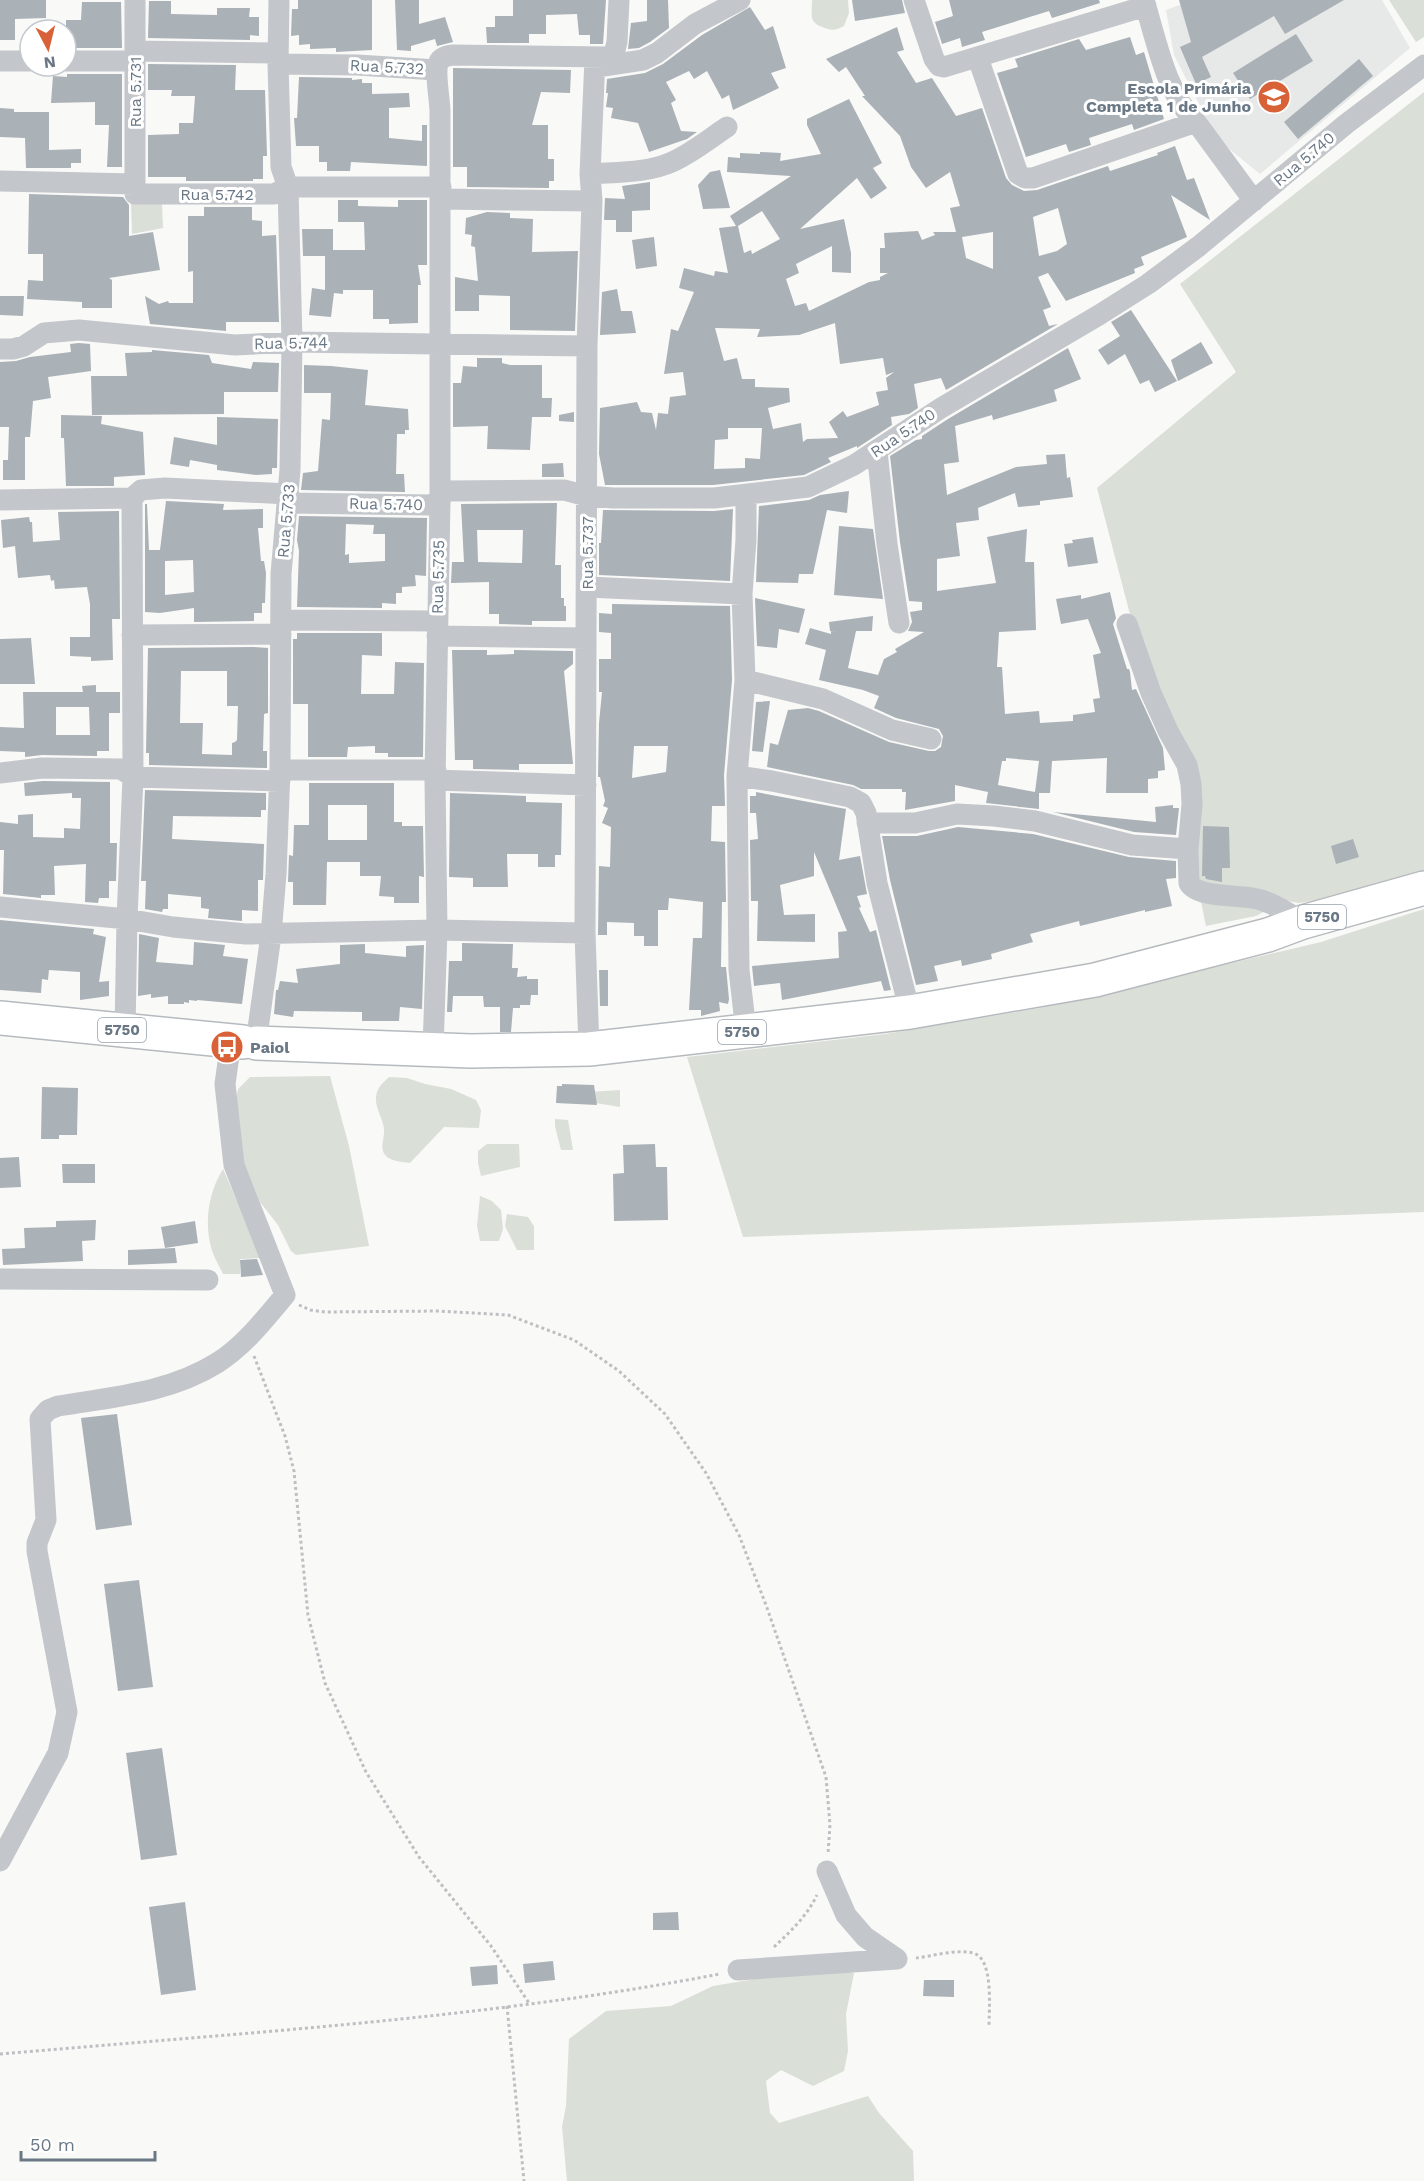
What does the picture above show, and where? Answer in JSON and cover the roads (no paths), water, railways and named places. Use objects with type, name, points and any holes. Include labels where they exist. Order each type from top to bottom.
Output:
[{"type":"main road","name":"5750","points":[[0,1018],[243,1042],[433,1049],[589,1049],[910,1012],[1095,980],[1268,935],[1304,922],[1424,888]]},
{"type":"street","name":"Rua 5.731","points":[[135,0],[135,184]]},
{"type":"street","name":"Rua 5.733","points":[[0,1861],[58,1753],[67,1712],[37,1551],[37,1543],[46,1520],[40,1419],[48,1410],[58,1406],[169,1387],[217,1363],[248,1338],[285,1295],[234,1165],[225,1084],[243,1042],[271,935],[276,874],[280,775],[283,545],[288,499],[292,342],[288,187],[281,167],[279,0]]},
{"type":"street","points":[[594,63],[614,54],[619,0]]},
{"type":"street","name":"Rua 5.732","points":[[78,60],[135,56],[278,58],[437,70],[439,62],[445,56],[452,55],[553,55],[594,63],[643,60],[657,53],[694,24],[740,0]]},
{"type":"street","points":[[914,0],[934,59],[939,66],[944,67],[1145,3],[1170,82],[1187,113],[1254,201]]},
{"type":"street","points":[[978,58],[1018,174],[1025,178],[1033,178],[1196,122]]},
{"type":"street","points":[[0,62],[18,61]]},
{"type":"street","name":"Rua 5.737","points":[[589,1049],[585,933],[587,346],[594,63]]},
{"type":"street","name":"Rua 5.740","points":[[0,500],[132,498],[141,490],[165,488],[288,499],[431,505],[440,500],[445,490],[564,490],[587,496],[714,498],[808,487],[854,465],[932,413],[1148,284],[1254,201],[1346,124],[1424,65]]},
{"type":"street","name":"Rua 5.735","points":[[433,1049],[437,930],[435,775],[440,500],[438,343],[440,111],[437,70]]},
{"type":"street","points":[[590,174],[671,163],[727,127]]},
{"type":"street","name":"Rua 5.742","points":[[0,181],[135,184],[135,194],[274,194],[288,187],[592,201]]},
{"type":"street","name":"Rua 5.744","points":[[0,349],[24,346],[44,333],[79,330],[235,345],[292,342],[587,346]]},
{"type":"street","points":[[877,451],[887,544],[899,623]]},
{"type":"street","points":[[746,496],[746,540],[741,594],[745,680],[737,776],[739,970],[746,1031]]},
{"type":"street","points":[[125,1031],[127,919],[134,777],[132,498]]},
{"type":"street","points":[[587,587],[741,594]]},
{"type":"street","points":[[1127,624],[1151,693],[1186,765],[1191,784],[1189,883],[1195,890],[1260,899],[1304,922]]},
{"type":"street","points":[[132,635],[281,627],[437,628],[586,638]]},
{"type":"street","points":[[745,680],[823,699],[892,730],[931,740]]},
{"type":"street","points":[[0,773],[42,768],[121,769],[134,777],[435,775],[586,785]]},
{"type":"street","points":[[737,776],[850,797],[861,804],[866,813],[877,884],[910,1012]]},
{"type":"street","points":[[867,823],[915,823],[957,814],[994,816],[1035,821],[1132,845],[1188,849]]},
{"type":"street","points":[[0,907],[127,919],[173,927],[271,935],[437,930],[585,933]]},
{"type":"street","points":[[0,1279],[208,1280]]},
{"type":"street","points":[[738,1970],[897,1959],[865,1937],[846,1915],[827,1871]]},
{"type":"place","name":"Escola Primária Completa 1 de Junho","points":[[1274,97]]},
{"type":"place","name":"Paiol","points":[[227,1047]]}]
